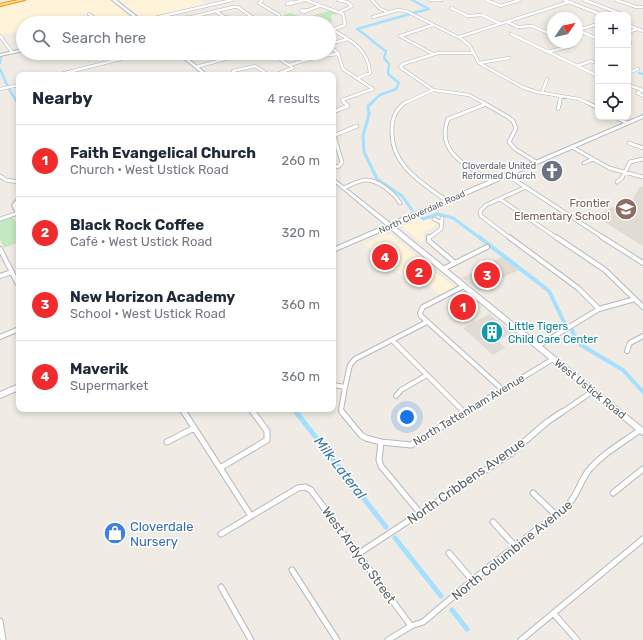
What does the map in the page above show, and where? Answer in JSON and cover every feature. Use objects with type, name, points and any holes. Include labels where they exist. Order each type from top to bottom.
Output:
[{"type":"highway","points":[[0,4],[13,0]]},
{"type":"highway","points":[[0,4],[23,0]]},
{"type":"main road","points":[[114,0],[134,16]]},
{"type":"main road","points":[[188,60],[202,72]]},
{"type":"main road","name":"North Cloverdale Road","points":[[336,249],[643,116]]},
{"type":"main road","name":"West Ustick Road","points":[[336,181],[642,431]]},
{"type":"main road","points":[[0,395],[16,388]]},
{"type":"street","points":[[167,16],[232,0]]},
{"type":"street","points":[[262,0],[259,2],[279,16]]},
{"type":"street","points":[[293,3],[305,0],[340,12],[344,16],[345,24],[336,28]]},
{"type":"street","points":[[338,0],[347,2],[352,6],[349,9],[340,12]]},
{"type":"street","points":[[372,0],[379,8],[389,13]]},
{"type":"street","points":[[430,0],[441,0]]},
{"type":"street","points":[[486,0],[501,6],[520,0]]},
{"type":"street","points":[[564,0],[595,12]]},
{"type":"street","points":[[584,0],[614,12]]},
{"type":"street","points":[[616,0],[639,8],[643,7]]},
{"type":"street","points":[[459,37],[569,2]]},
{"type":"street","points":[[582,7],[594,4]]},
{"type":"street","points":[[194,16],[235,6],[251,16]]},
{"type":"street","points":[[306,11],[319,6]]},
{"type":"street","points":[[373,17],[403,10],[406,7]]},
{"type":"street","points":[[451,8],[469,16],[484,16],[501,24]]},
{"type":"street","points":[[403,10],[467,42],[479,63],[522,87],[542,93],[579,99],[595,107]]},
{"type":"street","points":[[193,11],[198,15]]},
{"type":"street","points":[[215,11],[223,16]]},
{"type":"street","points":[[506,22],[518,27],[532,26],[547,32]]},
{"type":"street","points":[[433,24],[400,36],[433,54]]},
{"type":"street","points":[[583,28],[595,25]]},
{"type":"street","points":[[631,26],[643,31]]},
{"type":"street","points":[[631,31],[637,29]]},
{"type":"street","points":[[336,32],[361,46],[370,63],[369,74],[358,78]]},
{"type":"street","points":[[583,33],[595,38]]},
{"type":"street","points":[[511,34],[595,75]]},
{"type":"street","points":[[0,36],[12,52]]},
{"type":"street","points":[[336,43],[348,39]]},
{"type":"street","points":[[547,52],[564,48]]},
{"type":"street","points":[[0,55],[16,51]]},
{"type":"street","points":[[474,53],[444,52],[433,54],[400,66],[433,90],[462,93],[486,104],[513,121],[516,128],[509,142],[515,149],[536,162]]},
{"type":"street","points":[[336,111],[348,106],[342,100],[373,89],[343,69],[338,54]]},
{"type":"street","points":[[479,63],[509,58]]},
{"type":"street","points":[[69,72],[116,60]]},
{"type":"street","points":[[196,67],[222,60]]},
{"type":"street","points":[[282,60],[293,68],[282,72]]},
{"type":"street","points":[[289,65],[305,60]]},
{"type":"street","points":[[577,66],[591,61],[593,62]]},
{"type":"street","points":[[232,72],[255,66],[264,72]]},
{"type":"street","points":[[631,72],[638,69]]},
{"type":"street","points":[[542,93],[547,79]]},
{"type":"street","points":[[0,90],[16,86]]},
{"type":"street","points":[[631,86],[643,90]]},
{"type":"street","points":[[433,90],[407,102],[396,112],[391,134],[392,144],[393,152],[406,170],[446,201]]},
{"type":"street","points":[[643,90],[637,93],[643,96]]},
{"type":"street","points":[[558,109],[561,96]]},
{"type":"street","points":[[486,104],[448,119],[445,140],[446,145],[456,157],[491,182]]},
{"type":"street","points":[[621,120],[627,123]]},
{"type":"street","points":[[336,135],[357,126]]},
{"type":"street","points":[[629,143],[643,148]]},
{"type":"street","points":[[336,145],[342,162],[336,167]]},
{"type":"street","points":[[572,147],[593,159],[624,173],[643,177]]},
{"type":"street","points":[[584,163],[593,159]]},
{"type":"street","points":[[617,182],[621,180],[630,162],[643,159]]},
{"type":"street","points":[[507,175],[643,263]]},
{"type":"street","points":[[0,176],[6,180],[16,182]]},
{"type":"street","points":[[344,188],[363,180],[372,180],[396,196],[400,203]]},
{"type":"street","points":[[526,187],[486,205],[480,211],[481,216],[573,284],[599,309]]},
{"type":"street","points":[[500,199],[605,270],[643,307]]},
{"type":"street","points":[[16,201],[14,207],[16,211]]},
{"type":"street","points":[[0,219],[16,215]]},
{"type":"street","points":[[442,218],[441,229],[429,236],[429,241],[455,263]]},
{"type":"street","points":[[434,219],[442,223]]},
{"type":"street","points":[[443,269],[487,247]]},
{"type":"street","points":[[0,249],[16,280]]},
{"type":"street","points":[[0,276],[12,272]]},
{"type":"street","points":[[464,286],[423,307],[420,312],[427,322],[503,390]]},
{"type":"street","points":[[538,346],[599,309],[635,299]]},
{"type":"street","name":"North Tattenham Avenue","points":[[427,322],[352,362],[345,387],[342,406],[344,415],[361,435],[371,441],[411,445],[553,359]]},
{"type":"street","points":[[0,337],[16,330]]},
{"type":"street","points":[[627,351],[630,343],[643,336]]},
{"type":"street","points":[[392,340],[465,413]]},
{"type":"street","points":[[396,396],[401,390],[427,375]]},
{"type":"street","points":[[336,386],[345,387]]},
{"type":"street","name":"North Cribbens Avenue","points":[[358,554],[510,454],[547,422],[593,391]]},
{"type":"street","points":[[184,412],[251,516],[221,534]]},
{"type":"street","points":[[220,468],[265,442],[268,437],[267,431],[253,412]]},
{"type":"street","points":[[167,442],[194,428]]},
{"type":"street","name":"North Columbine Avenue","points":[[388,640],[411,626],[423,622],[515,546],[556,515],[576,498],[585,476],[593,466],[642,431]]},
{"type":"street","points":[[381,442],[379,460],[381,466],[420,513]]},
{"type":"street","points":[[613,493],[643,469]]},
{"type":"street","name":"West Ardyce Street","points":[[251,516],[298,488],[305,486],[311,490],[411,626]]},
{"type":"street","points":[[533,492],[556,515]]},
{"type":"street","points":[[493,522],[515,546]]},
{"type":"street","points":[[521,640],[554,614],[634,545],[643,540]]},
{"type":"street","points":[[449,553],[473,581]]},
{"type":"street","points":[[292,570],[337,640]]},
{"type":"street","points":[[221,587],[251,640]]},
{"type":"street","points":[[554,614],[577,640]]},
{"type":"street","points":[[0,621],[3,632],[3,640]]},
{"type":"shaded area","points":[[32,0],[110,0],[129,16],[94,16],[91,14],[83,16],[16,16],[16,32],[0,35],[0,7]]},
{"type":"shaded area","points":[[119,0],[200,0],[207,5],[159,16],[139,16]]},
{"type":"shaded area","name":"Frontier Elementary School","points":[[640,186],[643,187],[643,246],[595,216],[625,201],[631,202]]},
{"type":"shaded area","points":[[419,218],[422,220],[428,218],[437,224],[424,232],[424,240],[421,242],[403,228],[404,225]]},
{"type":"shaded area","points":[[386,234],[391,235],[454,287],[441,294],[419,277],[408,282],[364,244]]},
{"type":"shaded area","points":[[503,256],[520,269],[479,291],[462,278]]},
{"type":"shaded area","points":[[489,314],[512,333],[498,341],[505,348],[493,355],[463,328]]},
{"type":"green space","points":[[332,10],[340,14],[331,16],[312,16]]},
{"type":"green space","points":[[290,13],[299,16],[282,16]]},
{"type":"green space","points":[[12,217],[16,222],[16,243],[4,248],[0,239],[0,221]]},
{"type":"waterway","points":[[412,0],[429,9],[413,13]]},
{"type":"waterway","points":[[371,103],[380,95],[396,89],[399,83],[388,74],[389,64],[384,58],[386,51],[357,29],[410,14]]},
{"type":"waterway","name":"Milk Lateral","points":[[0,63],[1,57]]},
{"type":"waterway","name":"Milk Lateral","points":[[0,69],[8,87]]},
{"type":"waterway","points":[[639,73],[643,74]]},
{"type":"waterway","name":"Milk Lateral","points":[[8,88],[16,100]]},
{"type":"waterway","points":[[373,102],[368,106],[369,114],[363,136],[364,152],[377,179],[402,196],[412,210]]},
{"type":"waterway","points":[[421,217],[423,219],[438,214],[453,218],[480,238]]},
{"type":"waterway","points":[[479,237],[549,291],[565,324]]},
{"type":"waterway","points":[[572,330],[576,340],[581,345],[623,370],[643,392]]},
{"type":"waterway","name":"Milk Lateral","points":[[296,412],[386,527]]},
{"type":"waterway","name":"Milk Lateral","points":[[395,538],[441,596]]},
{"type":"waterway","name":"Milk Lateral","points":[[452,610],[467,629]]},
{"type":"place","name":"Cloverdale United Reformed Church","points":[[552,171]]},
{"type":"place","name":"Frontier Elementary School","points":[[626,209]]},
{"type":"place","name":"Maverik","points":[[385,257]]},
{"type":"place","name":"Black Rock Coffee","points":[[419,272]]},
{"type":"place","name":"New Horizon Academy","points":[[487,275]]},
{"type":"place","name":"Faith Evangelical Church","points":[[463,307]]},
{"type":"place","name":"Little Tigers Child Care Center","points":[[492,332]]},
{"type":"place","name":"Cloverdale Nursery","points":[[115,533]]}]
